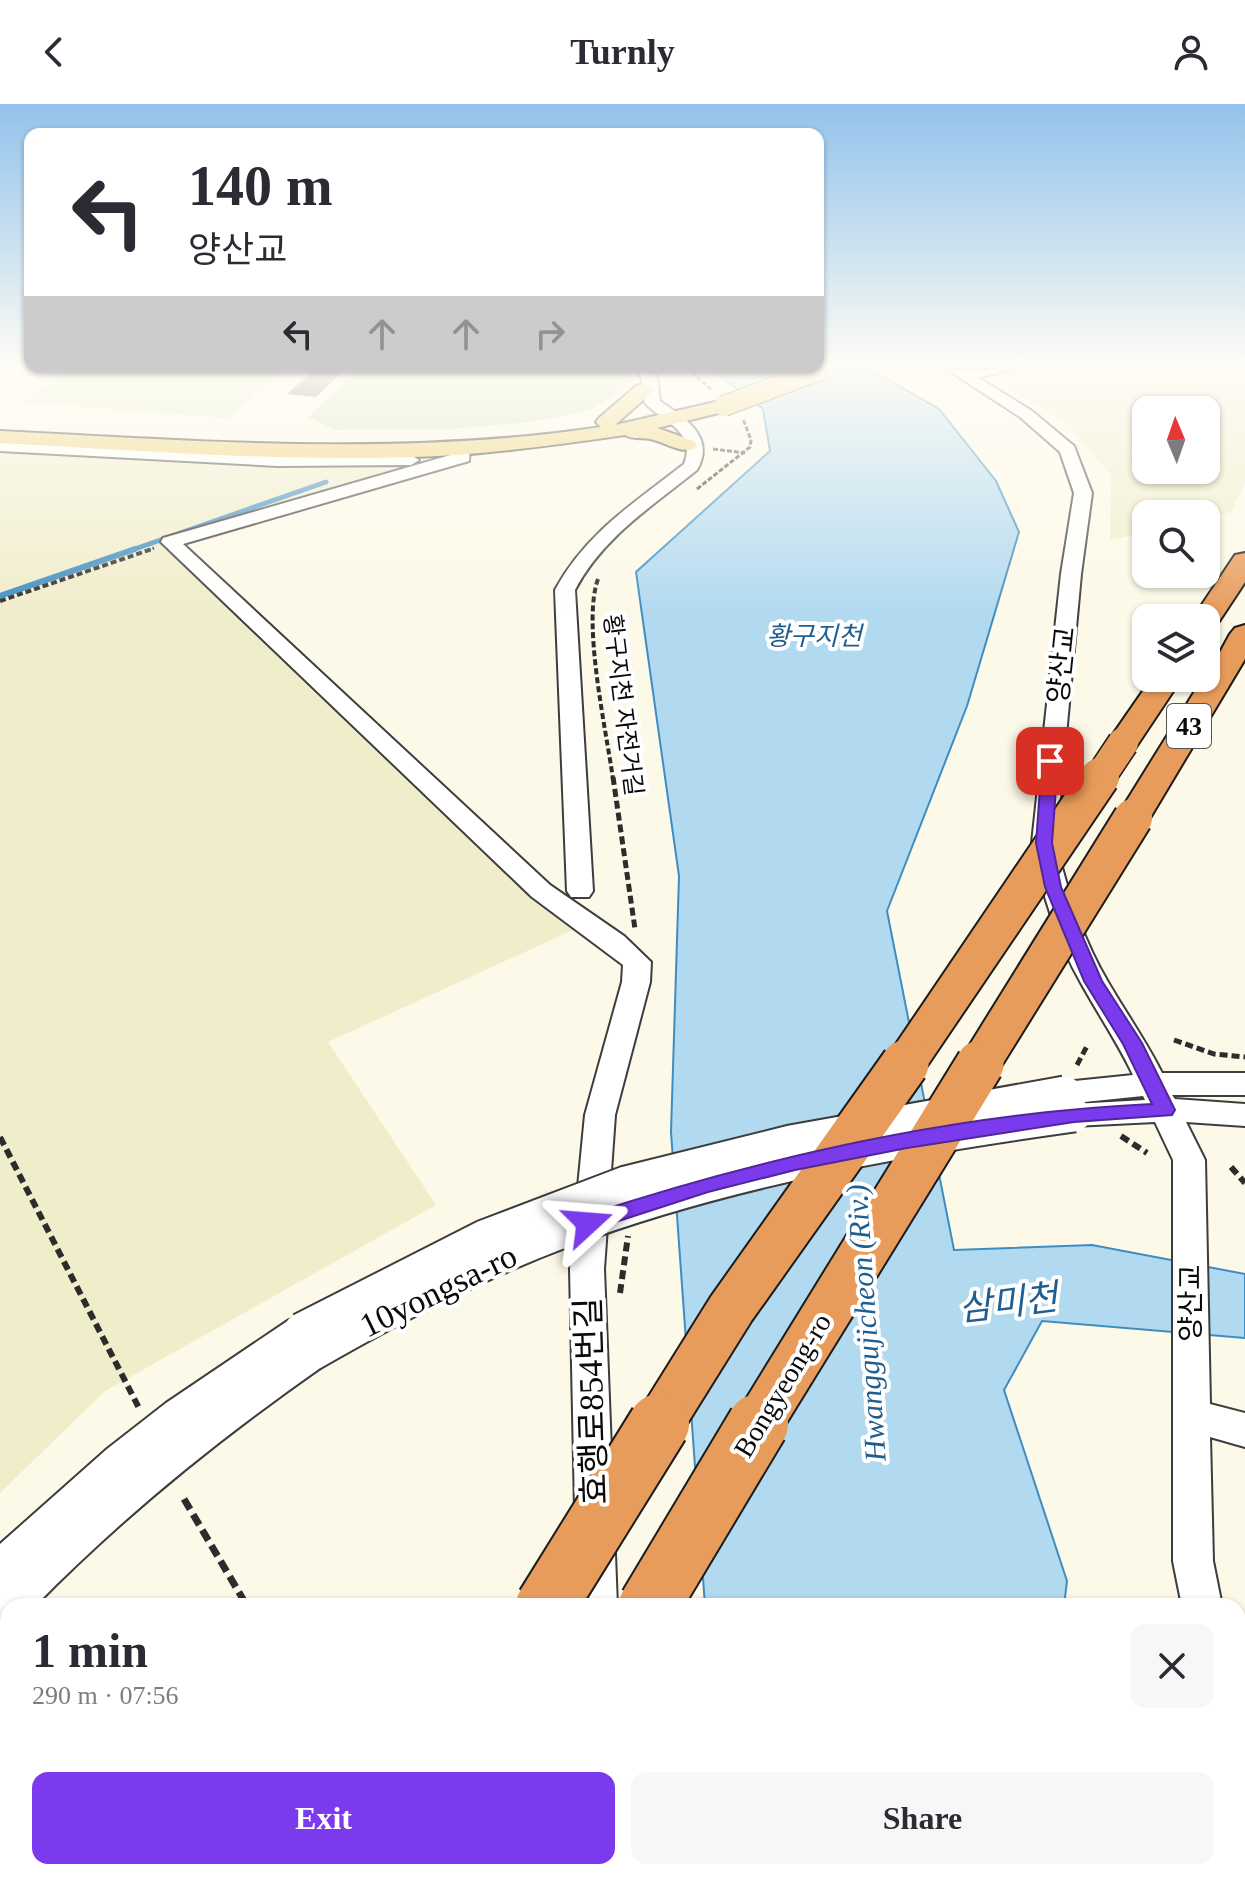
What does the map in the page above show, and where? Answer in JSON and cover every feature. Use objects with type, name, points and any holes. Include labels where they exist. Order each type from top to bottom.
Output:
[{"type":"highway","points":[[1217,604],[1245,561]]},
{"type":"highway","name":"Bongyeong-ro","points":[[654,1598],[803,1349],[1245,634]]},
{"type":"highway","name":"43","points":[[551,1598],[731,1309],[959,988],[1158,692]]},
{"type":"main road","points":[[328,451],[470,451]]},
{"type":"street","points":[[96,451],[318,462],[462,452]]},
{"type":"street","points":[[686,468],[683,465],[688,451]]},
{"type":"street","points":[[580,891],[565,590],[580,562],[612,529],[693,463],[695,451]]},
{"type":"street","name":"양산교","points":[[1068,451],[1083,493],[1067,605],[1044,843],[1053,887],[1093,981],[1132,1043],[1189,1160],[1193,1561],[1200,1598]]},
{"type":"street","points":[[462,452],[170,542],[541,891],[606,934],[637,962]]},
{"type":"street","name":"효행로854번길","points":[[597,1598],[587,1269],[600,1115],[636,982],[637,962]]},
{"type":"street","name":"10yongsa-ro","points":[[1159,1097],[1245,1084]]},
{"type":"street","name":"10yongsa-ro","points":[[0,1570],[120,1461],[179,1415],[306,1342],[384,1313],[476,1267],[566,1230],[677,1193],[795,1162],[907,1140],[1072,1091],[1159,1097],[1245,1115]]},
{"type":"street","name":"10yongsa-ro","points":[[15,1598],[97,1518],[306,1342]]},
{"type":"street","points":[[1191,1416],[1245,1430]]},
{"type":"path","points":[[707,457],[708,451]]},
{"type":"path","points":[[729,451],[745,453]]},
{"type":"path","points":[[0,601],[170,542]]},
{"type":"path","name":"황구지천 자전거길","points":[[599,577],[592,595],[592,629],[634,919],[637,962]]},
{"type":"path","points":[[1174,1040],[1214,1054],[1245,1057]]},
{"type":"path","points":[[1072,1091],[1087,1046]]},
{"type":"path","points":[[0,1137],[140,1410]]},
{"type":"path","points":[[1231,1167],[1245,1183]]},
{"type":"path","points":[[184,1499],[242,1598]]},
{"type":"shaded area","points":[[0,451],[308,467],[447,464],[164,541],[575,929],[328,1042],[436,1205],[105,1391],[0,1493]]},
{"type":"shaded area","points":[[1090,451],[1132,451],[1132,484],[1220,484],[1220,451],[1245,451],[1245,482],[1231,512],[1220,515],[1220,500],[1132,500],[1132,535],[1110,540],[1111,476]]},
{"type":"water","name":"황구지천","points":[[770,451],[972,451],[996,481],[1019,532],[967,706],[887,911],[954,1250],[1092,1245],[1245,1274],[1245,1338],[1042,1321],[1004,1390],[1067,1581],[1065,1598],[704,1598],[671,1132],[679,876],[636,572]]},
{"type":"waterway","points":[[129,551],[326,482]]},
{"type":"waterway","points":[[0,596],[135,549]]},
{"type":"route","points":[[588,1223],[707,1184],[795,1162],[907,1140],[1099,1112],[1165,1110],[1132,1043],[1093,981],[1053,887],[1044,843],[1050,761]]},
{"type":"water label","name":"삼미천","points":[[1008,1302]]},
{"type":"water label","name":"Hwanggujicheon (Riv.)","points":[[866,1323]]}]
